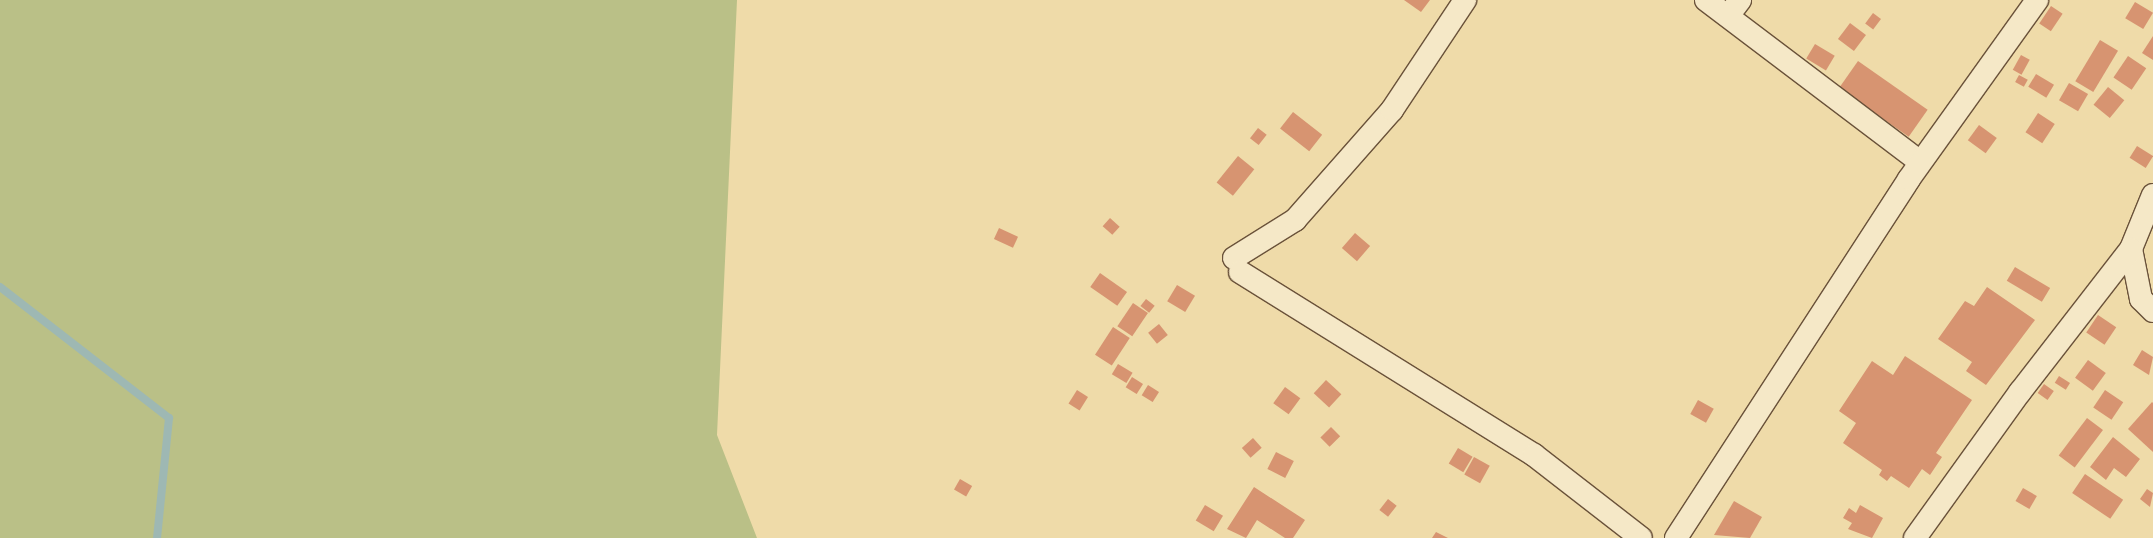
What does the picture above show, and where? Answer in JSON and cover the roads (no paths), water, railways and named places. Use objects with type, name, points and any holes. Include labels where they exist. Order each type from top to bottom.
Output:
[{"type":"street","points":[[1465,0],[1392,110],[1295,220],[1237,265],[1534,455],[1641,538]]},
{"type":"street","points":[[1706,0],[1734,8],[1920,162]]},
{"type":"street","points":[[1676,538],[1920,162],[2037,0]]},
{"type":"street","points":[[1915,538],[2020,392],[2131,249],[2153,194]]},
{"type":"street","points":[[2131,249],[2141,298],[2153,311]]},
{"type":"waterway","points":[[0,287],[169,418],[157,538]]}]
